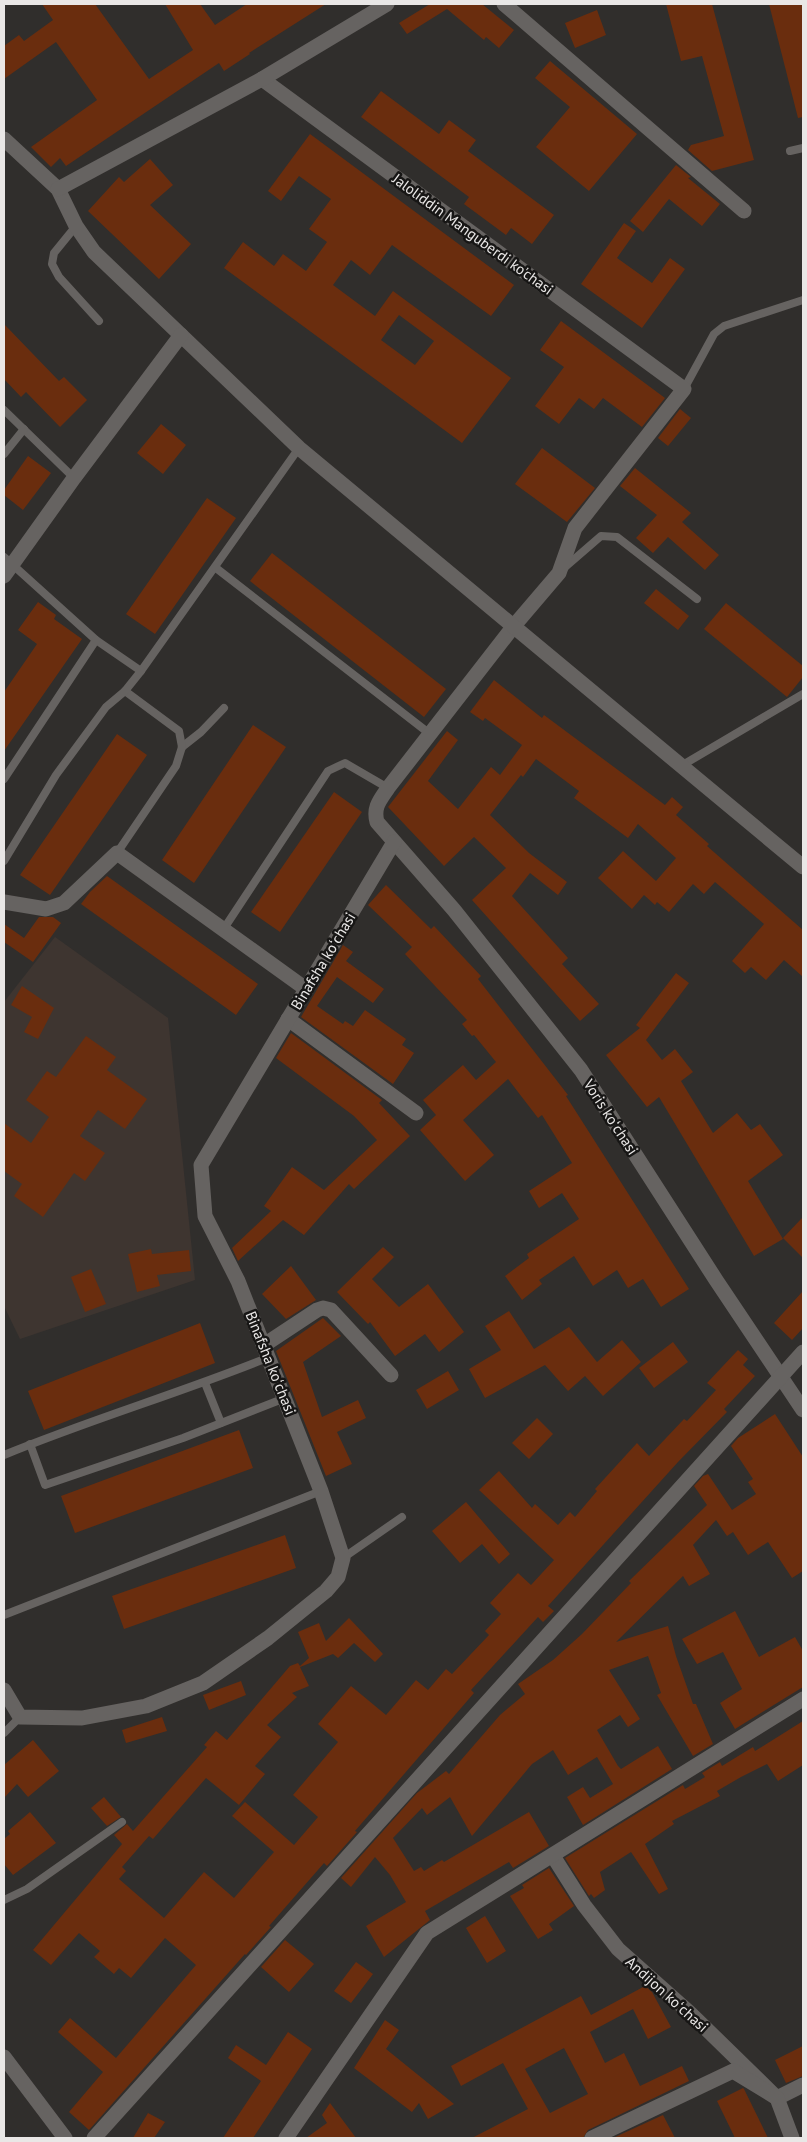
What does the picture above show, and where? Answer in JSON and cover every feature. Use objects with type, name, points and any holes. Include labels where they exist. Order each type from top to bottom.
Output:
[{"type":"street","points":[[58,188],[262,79],[387,4]]},
{"type":"street","points":[[504,4],[744,211]]},
{"type":"street","name":"Jaloliddin Manguberdi ko'chasi","points":[[262,79],[684,389]]},
{"type":"street","points":[[4,139],[58,188],[76,226],[94,252],[299,448],[803,868]]},
{"type":"street","points":[[6,566],[181,335]]},
{"type":"street","points":[[388,788],[513,627],[559,573],[575,528],[684,389]]},
{"type":"street","name":"Voris koʻchasi","points":[[388,788],[376,806],[377,822],[454,910],[581,1070],[716,1280],[803,1410]]},
{"type":"street","name":"Binafsha koʻchasi","points":[[343,1558],[321,1491],[266,1349],[238,1280],[205,1216],[201,1165],[394,842]]},
{"type":"street","points":[[4,902],[53,908],[64,903],[117,853],[306,989]]},
{"type":"street","points":[[288,1019],[416,1113]]},
{"type":"street","points":[[266,1349],[317,1310],[323,1308],[331,1310],[390,1375]]},
{"type":"street","points":[[94,2138],[803,1352]]},
{"type":"street","points":[[4,1690],[20,1717],[82,1718],[146,1706],[203,1684],[268,1638],[326,1591],[338,1577],[343,1558]]},
{"type":"street","points":[[286,2138],[427,1933],[803,1699]]},
{"type":"street","name":"Andijon koʻchasi","points":[[553,1856],[584,1905],[618,1949],[690,2013],[777,2098]]},
{"type":"street","points":[[4,2057],[65,2138]]},
{"type":"street","points":[[592,2138],[732,2071],[777,2098],[792,2138]]},
{"type":"street","points":[[777,2098],[803,2085]]},
{"type":"lane","points":[[790,151],[803,148]]},
{"type":"lane","points":[[76,226],[54,253],[52,264],[59,277],[99,321]]},
{"type":"lane","points":[[684,389],[714,334],[724,326],[803,300]]},
{"type":"lane","points":[[4,410],[74,478]]},
{"type":"lane","points":[[4,454],[24,429]]},
{"type":"lane","points":[[4,861],[62,768],[106,707],[125,691],[141,671],[216,568],[299,448]]},
{"type":"lane","points":[[559,573],[601,536],[616,537],[697,599]]},
{"type":"lane","points":[[6,566],[96,640],[141,671]]},
{"type":"lane","points":[[216,568],[430,734]]},
{"type":"lane","points":[[4,779],[96,640]]},
{"type":"lane","points":[[117,853],[176,766],[182,747],[179,731],[125,691]]},
{"type":"lane","points":[[681,766],[803,694]]},
{"type":"lane","points":[[182,747],[201,732],[224,708]]},
{"type":"lane","points":[[223,930],[328,771],[345,763],[388,788]]},
{"type":"lane","points":[[4,1455],[65,1430],[205,1383],[262,1360],[266,1349]]},
{"type":"lane","points":[[205,1383],[221,1423]]},
{"type":"lane","points":[[30,1444],[45,1485],[221,1423],[285,1398]]},
{"type":"lane","points":[[4,1615],[321,1491]]},
{"type":"lane","points":[[343,1558],[402,1517]]},
{"type":"lane","points":[[4,1733],[20,1717]]},
{"type":"lane","points":[[4,1900],[28,1889],[122,1822]]},
{"type":"shaded area","points":[[55,937],[168,1018],[195,1280],[20,1339],[4,1306],[4,1002]]},
{"type":"building","points":[[42,4],[95,4],[149,79],[193,50],[165,4],[200,4],[215,25],[247,4],[326,4],[224,71],[219,63],[66,166],[60,158],[51,167],[31,147],[97,100],[56,42],[4,79],[4,46],[19,35],[24,41],[53,20]]},
{"type":"building","points":[[430,4],[482,4],[514,30],[499,48],[486,37],[484,40],[447,9],[407,34],[399,23]]},
{"type":"building","points":[[666,4],[712,4],[754,160],[712,171],[688,150],[691,145],[724,136],[702,56],[681,61]]},
{"type":"building","points":[[769,4],[803,4],[803,117],[798,118]]},
{"type":"building","points":[[597,10],[606,35],[575,48],[565,23]]},
{"type":"building","points":[[550,61],[637,134],[589,191],[536,147],[570,107],[535,78]]},
{"type":"building","points":[[381,91],[439,134],[449,120],[476,140],[468,151],[554,215],[532,244],[511,228],[506,235],[464,204],[469,197],[361,117]]},
{"type":"building","points":[[310,134],[514,285],[491,316],[392,245],[370,275],[351,260],[333,285],[375,316],[393,291],[511,378],[462,443],[224,268],[243,242],[274,266],[283,254],[306,271],[327,242],[309,229],[331,199],[299,176],[281,201],[268,191]],"holes":[[[399,315],[434,341],[415,365],[381,340]]]},
{"type":"building","points":[[150,159],[173,185],[150,205],[191,244],[159,279],[88,211],[119,177],[124,182]]},
{"type":"building","points":[[676,165],[691,177],[688,178],[720,204],[702,226],[669,199],[643,232],[630,221]]},
{"type":"building","points":[[624,223],[636,231],[617,258],[652,283],[670,258],[685,269],[642,328],[581,284]]},
{"type":"building","points":[[561,321],[665,398],[642,427],[603,398],[594,409],[579,398],[559,424],[535,406],[564,367],[540,350]]},
{"type":"building","points":[[4,324],[59,381],[64,377],[87,400],[60,427],[26,392],[21,397],[4,379]]},
{"type":"building","points":[[680,409],[691,418],[668,446],[658,438]]},
{"type":"building","points":[[161,424],[186,445],[163,474],[137,453]]},
{"type":"building","points":[[542,448],[595,488],[567,522],[515,484]]},
{"type":"building","points":[[28,456],[51,473],[23,510],[4,495],[4,490]]},
{"type":"building","points":[[635,468],[691,513],[682,522],[719,555],[705,570],[668,537],[653,553],[636,538],[657,515],[620,486]]},
{"type":"building","points":[[207,498],[236,518],[155,634],[126,614]]},
{"type":"building","points":[[272,553],[446,689],[424,717],[250,581]]},
{"type":"building","points":[[656,589],[689,616],[678,630],[644,603]]},
{"type":"building","points":[[38,602],[56,615],[54,619],[82,639],[4,751],[4,692],[37,644],[18,630]]},
{"type":"building","points":[[726,603],[803,666],[803,677],[787,697],[704,629]]},
{"type":"building","points":[[494,680],[542,718],[544,715],[665,805],[672,797],[683,807],[676,815],[709,844],[707,846],[803,930],[803,977],[784,960],[766,980],[751,967],[745,973],[732,961],[764,924],[715,882],[704,894],[693,884],[669,912],[657,902],[655,905],[644,895],[632,909],[598,878],[623,851],[656,881],[676,858],[638,824],[628,838],[574,798],[579,791],[536,759],[490,815],[529,853],[567,882],[558,895],[530,873],[512,896],[568,958],[562,964],[599,1004],[580,1021],[472,900],[506,868],[474,837],[444,866],[388,807],[447,731],[458,740],[428,781],[458,809],[491,767],[500,775],[522,745],[485,718],[483,721],[470,712]]},
{"type":"building","points":[[253,725],[286,747],[194,883],[162,860]]},
{"type":"building","points":[[117,734],[147,755],[50,895],[20,875]]},
{"type":"building","points":[[334,792],[362,812],[280,932],[251,912]]},
{"type":"building","points":[[107,876],[258,984],[236,1015],[81,904],[90,892]]},
{"type":"building","points":[[386,885],[431,929],[434,926],[481,976],[478,979],[568,1095],[566,1096],[689,1289],[661,1307],[643,1279],[628,1288],[617,1270],[593,1286],[574,1256],[539,1280],[542,1284],[522,1300],[505,1276],[529,1258],[527,1254],[579,1219],[562,1193],[539,1208],[529,1191],[572,1163],[542,1115],[538,1118],[508,1079],[463,1120],[494,1155],[465,1181],[420,1130],[436,1115],[423,1100],[463,1065],[476,1080],[496,1062],[474,1035],[472,1036],[462,1024],[467,1020],[405,954],[412,947],[368,905]]},
{"type":"building","points":[[39,917],[53,917],[61,923],[33,962],[4,942],[4,924],[24,938]]},
{"type":"building","points":[[343,945],[353,952],[346,961],[384,989],[373,1003],[337,977],[317,1006],[343,1024],[345,1021],[353,1026],[365,1010],[406,1039],[402,1045],[414,1053],[393,1084],[301,1017]]},
{"type":"building","points":[[676,973],[689,983],[646,1040],[662,1060],[675,1049],[693,1072],[681,1081],[713,1133],[737,1113],[751,1130],[760,1124],[783,1155],[748,1181],[783,1239],[754,1256],[659,1097],[647,1107],[606,1055],[640,1028],[636,1025]]},
{"type":"building","points":[[22,986],[54,1008],[38,1039],[24,1032],[32,1017],[11,1005]]},
{"type":"building","points":[[291,1033],[382,1100],[379,1103],[410,1136],[354,1189],[349,1184],[304,1235],[283,1220],[238,1261],[232,1248],[271,1211],[264,1206],[292,1167],[324,1190],[377,1140],[354,1116],[276,1058]]},
{"type":"building","points":[[86,1036],[116,1057],[107,1070],[147,1099],[125,1129],[98,1110],[80,1136],[105,1153],[85,1181],[74,1173],[43,1217],[14,1196],[22,1184],[4,1171],[4,1123],[31,1143],[49,1117],[26,1100],[47,1071],[56,1077]]},
{"type":"building","points":[[803,1217],[803,1258],[783,1238]]},
{"type":"building","points":[[383,1247],[394,1257],[372,1279],[399,1307],[428,1284],[464,1332],[439,1352],[425,1334],[395,1356],[370,1322],[368,1324],[337,1292]]},
{"type":"building","points":[[151,1249],[152,1254],[189,1250],[191,1271],[157,1275],[160,1286],[137,1292],[128,1254]]},
{"type":"building","points":[[291,1266],[316,1300],[286,1319],[262,1294]]},
{"type":"building","points":[[91,1269],[106,1304],[85,1312],[71,1277]]},
{"type":"building","points":[[803,1291],[803,1328],[792,1340],[774,1323]]},
{"type":"building","points":[[509,1311],[534,1349],[569,1327],[597,1362],[622,1340],[641,1362],[603,1396],[585,1376],[568,1391],[545,1365],[485,1398],[469,1369],[501,1350],[485,1326]]},
{"type":"building","points":[[323,1318],[341,1336],[303,1362],[322,1417],[358,1400],[366,1418],[337,1432],[352,1464],[326,1476],[276,1351]]},
{"type":"building","points":[[200,1323],[215,1363],[44,1430],[28,1391]]},
{"type":"building","points":[[673,1342],[688,1362],[654,1388],[639,1368]]},
{"type":"building","points":[[738,1350],[748,1359],[743,1365],[755,1376],[724,1409],[727,1412],[678,1462],[548,1606],[554,1611],[543,1622],[538,1617],[471,1690],[474,1693],[355,1831],[357,1832],[327,1866],[324,1863],[269,1926],[271,1927],[89,2130],[69,2112],[103,2072],[58,2032],[70,2018],[116,2058],[196,1965],[165,1938],[131,1978],[119,1968],[114,1974],[94,1957],[100,1951],[79,1933],[51,1965],[33,1950],[122,1844],[114,1835],[127,1824],[133,1831],[207,1747],[204,1745],[216,1731],[227,1740],[290,1666],[298,1663],[300,1666],[309,1658],[298,1632],[319,1623],[326,1641],[349,1618],[383,1654],[375,1662],[354,1643],[338,1658],[333,1654],[300,1667],[309,1686],[292,1693],[297,1697],[267,1725],[281,1737],[255,1766],[265,1774],[239,1805],[206,1778],[153,1839],[149,1836],[122,1867],[126,1871],[119,1879],[164,1918],[204,1872],[234,1898],[274,1852],[232,1816],[245,1802],[294,1845],[318,1817],[293,1795],[338,1742],[318,1724],[351,1686],[386,1715],[416,1680],[428,1690],[446,1669],[452,1674],[489,1635],[485,1631],[501,1614],[490,1603],[518,1573],[531,1585],[554,1560],[479,1490],[499,1471],[532,1508],[535,1504],[558,1525],[570,1512],[575,1517],[597,1491],[595,1489],[637,1443],[649,1456],[684,1419],[687,1421],[716,1390],[707,1383]]},
{"type":"building","points":[[448,1371],[459,1390],[427,1409],[416,1390]]},
{"type":"building","points":[[775,1414],[803,1457],[803,1571],[792,1578],[768,1542],[748,1555],[733,1532],[727,1536],[716,1520],[693,1545],[710,1574],[689,1586],[683,1576],[616,1642],[668,1626],[676,1656],[693,1704],[696,1704],[713,1744],[693,1756],[657,1695],[661,1693],[648,1656],[609,1670],[640,1719],[628,1727],[620,1715],[597,1730],[618,1766],[621,1769],[658,1746],[672,1769],[583,1825],[567,1797],[583,1787],[590,1798],[613,1784],[597,1757],[568,1775],[553,1750],[532,1764],[472,1836],[450,1797],[427,1815],[422,1808],[393,1838],[414,1871],[421,1867],[424,1871],[442,1860],[444,1862],[529,1812],[549,1846],[513,1868],[509,1862],[425,1911],[430,1920],[384,1957],[366,1926],[406,1902],[390,1875],[375,1857],[351,1887],[341,1878],[417,1793],[446,1771],[449,1774],[500,1715],[525,1694],[518,1684],[553,1660],[582,1634],[631,1583],[629,1581],[707,1505],[694,1486],[703,1476],[708,1474],[732,1510],[756,1494],[748,1482],[753,1479],[731,1446],[738,1438]]},
{"type":"building","points":[[537,1418],[553,1434],[529,1459],[512,1443]]},
{"type":"building","points":[[239,1430],[253,1468],[75,1533],[61,1496]]},
{"type":"building","points":[[466,1502],[510,1554],[499,1564],[482,1544],[460,1563],[432,1531]]},
{"type":"building","points":[[285,1535],[296,1568],[124,1629],[112,1596]]},
{"type":"building","points":[[735,1611],[759,1657],[795,1637],[803,1651],[803,1687],[735,1729],[720,1703],[742,1689],[723,1652],[697,1664],[682,1639]]},
{"type":"building","points":[[241,1681],[246,1695],[209,1710],[203,1695]]},
{"type":"building","points":[[162,1717],[167,1731],[126,1743],[122,1730]]},
{"type":"building","points":[[803,1721],[803,1765],[778,1781],[767,1764],[741,1777],[717,1791],[720,1796],[672,1821],[674,1824],[645,1844],[668,1889],[659,1894],[631,1852],[600,1872],[605,1890],[594,1898],[591,1894],[589,1896],[565,1858],[683,1785],[685,1789],[705,1777],[702,1773],[720,1762],[722,1766],[753,1747],[755,1751]]},
{"type":"building","points":[[33,1740],[59,1771],[28,1797],[17,1784],[4,1798],[4,1765]]},
{"type":"building","points":[[104,1797],[121,1817],[107,1826],[91,1808]]},
{"type":"building","points":[[30,1812],[56,1843],[13,1875],[4,1864],[4,1839],[10,1834],[8,1831]]},
{"type":"building","points":[[549,1868],[574,1906],[549,1924],[553,1930],[538,1939],[510,1896],[524,1888],[522,1885]]},
{"type":"building","points":[[485,1916],[506,1951],[487,1963],[466,1928]]},
{"type":"building","points":[[285,1940],[314,1964],[289,1992],[261,1967]]},
{"type":"building","points":[[356,1962],[373,1974],[351,2003],[334,1991]]},
{"type":"building","points":[[645,1986],[652,1992],[671,2027],[648,2039],[633,2009],[590,2032],[605,2063],[624,2053],[640,2086],[682,2066],[689,2081],[588,2130],[583,2138],[472,2138],[528,2109],[503,2063],[461,2086],[451,2066],[581,1996],[591,2015]],"holes":[[[564,2048],[588,2094],[550,2113],[525,2069]]]},
{"type":"building","points":[[385,2020],[399,2030],[386,2049],[454,2104],[428,2119],[419,2103],[412,2112],[354,2068]]},
{"type":"building","points":[[288,2032],[312,2049],[253,2138],[223,2138],[261,2081],[228,2058],[236,2045],[266,2065]]},
{"type":"building","points":[[803,2046],[803,2076],[786,2083],[775,2060]]},
{"type":"building","points":[[743,2088],[768,2138],[735,2138],[717,2101]]},
{"type":"building","points":[[330,2103],[356,2138],[306,2138],[327,2123],[322,2115]]},
{"type":"building","points":[[148,2113],[165,2122],[154,2138],[133,2138]]},
{"type":"building","points":[[663,2115],[675,2138],[613,2138]]}]
